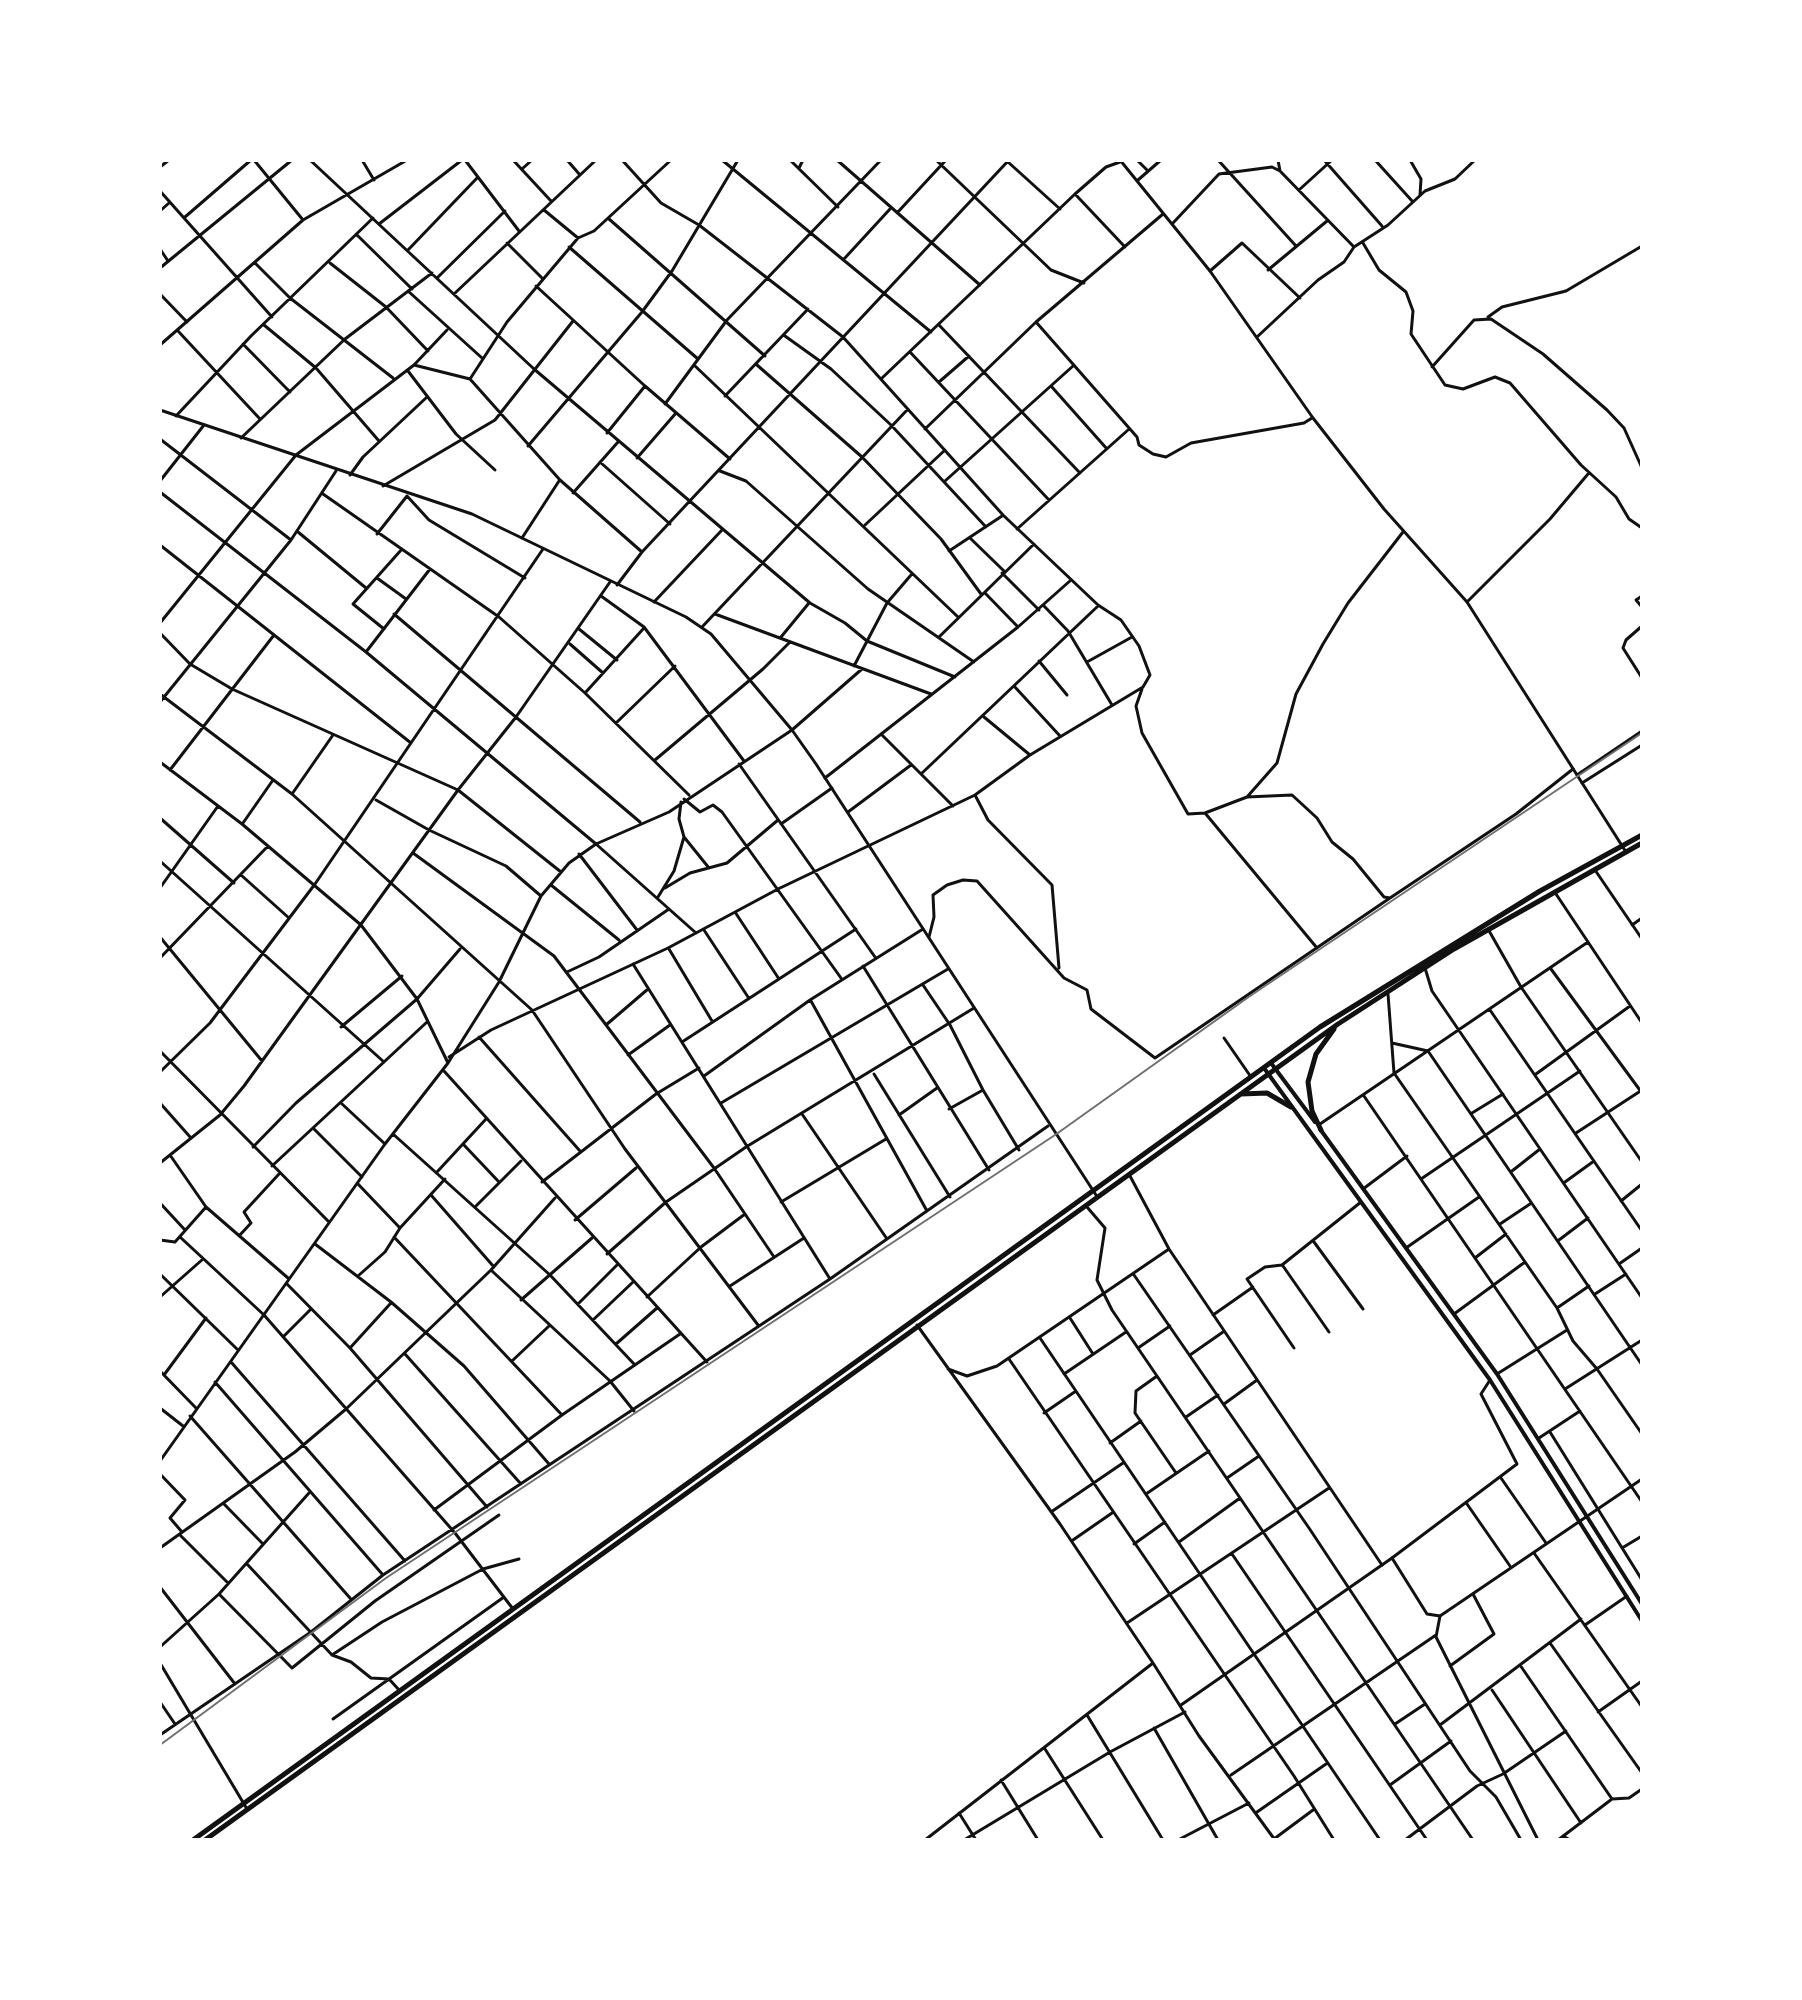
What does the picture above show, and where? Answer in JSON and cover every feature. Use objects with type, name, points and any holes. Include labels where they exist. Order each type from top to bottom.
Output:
[{"type":"highway","points":[[1273,1065],[1425,967],[1594,869],[1642,835]]},
{"type":"highway","points":[[193,1840],[246,1807],[917,1325],[1084,1204],[1094,1193],[1128,1172],[1273,1065],[1417,965],[1624,849],[1642,843]]},
{"type":"highway","points":[[1321,1129],[1308,1096],[1310,1068],[1338,1024]]},
{"type":"highway","points":[[205,1840],[513,1609],[1251,1077],[1266,1071]]},
{"type":"highway","points":[[1236,1095],[1267,1093],[1291,1107]]},
{"type":"main road","points":[[1273,1065],[1497,1374],[1642,1604]]},
{"type":"main road","points":[[1266,1071],[1490,1380],[1642,1621]]},
{"type":"main road","points":[[1314,1140],[1321,1129]]},
{"type":"street","points":[[160,167],[169,160]]},
{"type":"street","points":[[185,217],[252,160],[303,220]]},
{"type":"street","points":[[160,268],[292,160]]},
{"type":"street","points":[[310,160],[534,369],[810,603],[845,623],[867,641],[955,677]]},
{"type":"street","points":[[362,160],[374,180]]},
{"type":"street","points":[[160,345],[303,220],[407,160]]},
{"type":"street","points":[[379,224],[464,160],[519,231]]},
{"type":"street","points":[[513,160],[551,201]]},
{"type":"street","points":[[522,169],[532,160]]},
{"type":"street","points":[[567,160],[580,175]]},
{"type":"street","points":[[454,294],[596,160]]},
{"type":"street","points":[[622,160],[661,203],[699,225],[843,337],[1003,515],[1098,605],[1114,613],[1132,637],[1149,671],[1136,706],[1142,733],[1188,814],[1205,813],[1247,797],[1278,793],[1295,797],[1380,895],[1390,898]]},
{"type":"street","points":[[470,379],[497,336],[569,247],[578,238],[594,231],[671,160]]},
{"type":"street","points":[[722,160],[931,332]]},
{"type":"street","points":[[528,446],[642,312],[672,271],[738,160]]},
{"type":"street","points":[[790,160],[838,207]]},
{"type":"street","points":[[799,168],[803,160]]},
{"type":"street","points":[[837,160],[980,285]]},
{"type":"street","points":[[665,404],[727,320],[881,160]]},
{"type":"street","points":[[936,160],[1051,270],[1084,283]]},
{"type":"street","points":[[897,213],[946,160]]},
{"type":"street","points":[[1137,160],[1148,171]]},
{"type":"street","points":[[1138,180],[1161,160]]},
{"type":"street","points":[[1218,160],[1296,246]]},
{"type":"street","points":[[1278,160],[1280,171]]},
{"type":"street","points":[[1298,191],[1325,163],[1332,160]]},
{"type":"street","points":[[1375,160],[1413,202]]},
{"type":"street","points":[[1410,160],[1420,174],[1420,195]]},
{"type":"street","points":[[1256,338],[1344,262],[1354,247],[1384,227],[1420,195],[1455,179],[1475,160]]},
{"type":"street","points":[[617,585],[642,552],[761,429],[883,293],[933,244],[1008,161],[1060,209]]},
{"type":"street","points":[[881,379],[1075,194],[1106,167],[1121,161],[1210,271],[1313,418],[1403,532],[1467,602],[1624,849]]},
{"type":"street","points":[[1325,163],[1384,227]]},
{"type":"street","points":[[1172,223],[1219,174],[1272,167],[1280,171],[1354,247]]},
{"type":"street","points":[[408,250],[478,177]]},
{"type":"street","points":[[160,191],[272,317]]},
{"type":"street","points":[[1075,194],[1125,247]]},
{"type":"street","points":[[160,211],[170,202]]},
{"type":"street","points":[[844,259],[891,208]]},
{"type":"street","points":[[542,209],[578,238]]},
{"type":"street","points":[[437,278],[505,211]]},
{"type":"street","points":[[925,429],[1036,322],[1164,213]]},
{"type":"street","points":[[176,416],[215,372],[373,218]]},
{"type":"street","points":[[608,218],[672,271],[765,356]]},
{"type":"street","points":[[1268,270],[1327,221]]},
{"type":"street","points":[[356,234],[447,330],[482,358]]},
{"type":"street","points":[[507,243],[542,278]]},
{"type":"street","points":[[1210,271],[1242,243],[1300,298]]},
{"type":"street","points":[[1363,243],[1379,270],[1406,292],[1413,311],[1411,334],[1445,385],[1457,390],[1495,377],[1510,383],[1642,528]]},
{"type":"street","points":[[1432,367],[1474,320],[1488,317],[1502,307],[1566,291],[1642,246]]},
{"type":"street","points":[[569,247],[698,359]]},
{"type":"street","points":[[160,249],[168,261]]},
{"type":"street","points":[[329,262],[386,307],[428,351]]},
{"type":"street","points":[[255,263],[290,298],[393,378]]},
{"type":"street","points":[[241,438],[345,339],[432,273]]},
{"type":"street","points":[[536,286],[730,459]]},
{"type":"street","points":[[160,294],[187,322]]},
{"type":"street","points":[[725,396],[808,309]]},
{"type":"street","points":[[1488,317],[1543,354],[1607,410],[1624,428],[1642,468]]},
{"type":"street","points":[[383,486],[500,415],[573,321]]},
{"type":"street","points":[[1036,322],[1129,429],[1143,450],[1166,457],[1191,443],[1304,423],[1313,418]]},
{"type":"street","points":[[263,324],[316,368],[379,441]]},
{"type":"street","points":[[939,325],[1080,473]]},
{"type":"street","points":[[177,330],[260,419]]},
{"type":"street","points":[[160,623],[296,455],[414,365],[447,330]]},
{"type":"street","points":[[785,336],[821,361],[891,425],[986,527]]},
{"type":"street","points":[[243,344],[290,392]]},
{"type":"street","points":[[910,352],[1049,500]]},
{"type":"street","points":[[939,382],[969,356]]},
{"type":"street","points":[[414,365],[470,379],[560,480],[642,552]]},
{"type":"street","points":[[694,365],[958,617]]},
{"type":"street","points":[[757,365],[862,457],[949,551],[982,593],[1018,627]]},
{"type":"street","points":[[945,481],[1074,365]]},
{"type":"street","points":[[407,370],[462,439],[495,470]]},
{"type":"street","points":[[1050,385],[1107,449]]},
{"type":"street","points":[[607,433],[645,386]]},
{"type":"street","points":[[350,475],[379,441],[427,397]]},
{"type":"street","points":[[702,627],[908,409]]},
{"type":"street","points":[[160,418],[162,411],[472,514],[702,627],[751,679],[792,730],[1094,1193]]},
{"type":"street","points":[[637,458],[676,413]]},
{"type":"street","points":[[160,481],[204,425]]},
{"type":"street","points":[[1017,529],[1129,429]]},
{"type":"street","points":[[160,439],[291,540]]},
{"type":"street","points":[[573,493],[618,442]]},
{"type":"street","points":[[865,525],[945,450]]},
{"type":"street","points":[[600,462],[670,524]]},
{"type":"street","points":[[719,470],[740,477],[887,603],[974,662]]},
{"type":"street","points":[[160,702],[291,540],[336,471]]},
{"type":"street","points":[[1467,602],[1550,519],[1589,472]]},
{"type":"street","points":[[522,538],[560,480]]},
{"type":"street","points":[[160,492],[224,545],[366,652],[596,844],[696,933]]},
{"type":"street","points":[[323,494],[499,617],[585,693],[689,795]]},
{"type":"street","points":[[377,534],[408,495]]},
{"type":"street","points":[[408,495],[429,520],[525,578]]},
{"type":"street","points":[[949,551],[1003,515]]},
{"type":"street","points":[[654,602],[722,530]]},
{"type":"street","points":[[297,531],[366,588]]},
{"type":"street","points":[[1247,797],[1277,763],[1296,694],[1323,644],[1348,603],[1403,532]]},
{"type":"street","points":[[970,538],[1039,610]]},
{"type":"street","points":[[939,637],[1003,572],[1010,571],[1034,544]]},
{"type":"street","points":[[160,545],[411,743]]},
{"type":"street","points":[[384,629],[353,605],[402,549]]},
{"type":"street","points":[[160,1072],[194,1041],[315,884],[543,549]]},
{"type":"street","points":[[366,652],[430,569]]},
{"type":"street","points":[[854,666],[887,603],[912,574]]},
{"type":"street","points":[[376,577],[406,599]]},
{"type":"street","points":[[825,778],[1018,627],[1072,580]]},
{"type":"street","points":[[161,1159],[220,1115],[458,790],[516,717],[610,582]]},
{"type":"street","points":[[601,596],[644,627],[744,761]]},
{"type":"street","points":[[1642,596],[1636,600],[1642,607]]},
{"type":"street","points":[[781,637],[810,603]]},
{"type":"street","points":[[921,774],[1098,605]]},
{"type":"street","points":[[1043,606],[1068,631],[1112,705]]},
{"type":"street","points":[[394,614],[640,822]]},
{"type":"street","points":[[715,614],[931,694]]},
{"type":"street","points":[[1642,626],[1626,640],[1623,648],[1642,678]]},
{"type":"street","points":[[585,693],[644,627]]},
{"type":"street","points":[[578,628],[617,660]]},
{"type":"street","points":[[160,633],[190,664],[232,689],[458,790],[561,872]]},
{"type":"street","points":[[170,770],[274,635]]},
{"type":"street","points":[[1087,662],[1132,637]]},
{"type":"street","points":[[655,760],[791,641]]},
{"type":"street","points":[[569,642],[603,673]]},
{"type":"street","points":[[1039,661],[1067,695]]},
{"type":"street","points":[[616,723],[675,666]]},
{"type":"street","points":[[160,1461],[385,1144],[448,1063],[499,982],[541,896],[561,872],[579,854],[640,822],[666,813],[792,730],[862,669]]},
{"type":"street","points":[[1013,685],[1060,736]]},
{"type":"street","points":[[449,1057],[478,1037],[532,1010],[668,948],[778,889],[975,795],[1030,755],[1143,687]]},
{"type":"street","points":[[162,696],[292,794],[460,949],[532,1010],[637,1167],[759,1326]]},
{"type":"street","points":[[984,717],[1030,755]]},
{"type":"street","points":[[1577,775],[1642,731]]},
{"type":"street","points":[[292,794],[334,734]]},
{"type":"street","points":[[882,735],[953,806]]},
{"type":"street","points":[[1582,783],[1642,745]]},
{"type":"street","points":[[160,762],[242,824],[361,925],[417,999],[448,1063]]},
{"type":"street","points":[[739,764],[875,958]]},
{"type":"street","points":[[848,812],[911,765]]},
{"type":"street","points":[[929,937],[934,917],[933,895],[947,885],[977,881],[1039,952],[1059,968],[1070,982],[1087,990],[1091,1009],[1155,1058],[1516,814],[1573,769]]},
{"type":"street","points":[[242,824],[273,780]]},
{"type":"street","points":[[665,888],[690,873],[727,863],[780,822],[832,788]]},
{"type":"street","points":[[975,795],[988,820],[1052,885],[1059,968]]},
{"type":"street","points":[[375,800],[429,830],[506,866],[541,896]]},
{"type":"street","points":[[682,800],[679,819],[684,837],[709,868]]},
{"type":"street","points":[[682,800],[700,812],[713,805],[718,808],[842,979]]},
{"type":"street","points":[[160,888],[218,806]]},
{"type":"street","points":[[1205,813],[1317,948]]},
{"type":"street","points":[[160,818],[234,883]]},
{"type":"street","points":[[658,897],[680,858],[684,837]]},
{"type":"street","points":[[160,958],[268,846]]},
{"type":"street","points":[[413,853],[554,956],[714,1168],[774,1257]]},
{"type":"street","points":[[579,854],[637,930]]},
{"type":"street","points":[[160,861],[341,1027],[384,1062]]},
{"type":"street","points":[[1594,869],[1642,939]]},
{"type":"street","points":[[241,875],[289,918]]},
{"type":"street","points":[[551,885],[620,941]]},
{"type":"street","points":[[1553,891],[1642,1023]]},
{"type":"street","points":[[567,972],[596,959],[669,909]]},
{"type":"street","points":[[735,912],[779,979]]},
{"type":"street","points":[[1632,925],[1642,918]]},
{"type":"street","points":[[704,929],[748,997]]},
{"type":"street","points":[[682,1042],[856,929]]},
{"type":"street","points":[[704,1076],[810,1000],[924,929]]},
{"type":"street","points":[[1488,929],[1521,987],[1642,1162]]},
{"type":"street","points":[[160,937],[262,1061]]},
{"type":"street","points":[[1321,1129],[1394,1073],[1588,942]]},
{"type":"street","points":[[668,948],[712,1021]]},
{"type":"street","points":[[253,1147],[296,1103],[417,999],[460,949]]},
{"type":"street","points":[[632,964],[830,1279]]},
{"type":"street","points":[[863,966],[989,1170]]},
{"type":"street","points":[[1425,967],[1432,991],[1642,1298]]},
{"type":"street","points":[[721,1103],[890,1006],[949,968]]},
{"type":"street","points":[[1551,969],[1641,1091],[1576,1133]]},
{"type":"street","points":[[341,1027],[402,976]]},
{"type":"street","points":[[923,985],[950,1025],[983,1090],[1019,1150]]},
{"type":"street","points":[[606,1025],[648,989]]},
{"type":"street","points":[[1387,991],[1394,1073],[1557,1308],[1567,1330],[1642,1434]]},
{"type":"street","points":[[810,1000],[927,1211]]},
{"type":"street","points":[[1536,1074],[1630,1006]]},
{"type":"street","points":[[607,1254],[666,1202],[714,1168],[801,1113],[873,1073],[974,1008]]},
{"type":"street","points":[[1490,1010],[1642,1231]]},
{"type":"street","points":[[272,1166],[427,1022]]},
{"type":"street","points":[[628,1055],[670,1025]]},
{"type":"street","points":[[478,1037],[580,1151]]},
{"type":"street","points":[[1224,1038],[1251,1077]]},
{"type":"street","points":[[1392,1043],[1428,1051],[1642,1365]]},
{"type":"street","points":[[160,1051],[330,1223]]},
{"type":"street","points":[[542,1182],[656,1094],[699,1068]]},
{"type":"street","points":[[443,1070],[555,1198],[707,1362]]},
{"type":"street","points":[[1421,1179],[1580,1071]]},
{"type":"street","points":[[873,1073],[950,1197]]},
{"type":"street","points":[[899,1115],[937,1088]]},
{"type":"street","points":[[949,1109],[983,1090]]},
{"type":"street","points":[[1471,1114],[1503,1094]]},
{"type":"street","points":[[1364,1096],[1642,1502]]},
{"type":"street","points":[[340,1102],[385,1144]]},
{"type":"street","points":[[160,1103],[191,1138]]},
{"type":"street","points":[[801,1113],[887,1239]]},
{"type":"street","points":[[437,1172],[486,1119]]},
{"type":"street","points":[[160,1735],[311,1632],[350,1598],[383,1575],[830,1279],[1019,1150],[1048,1126]]},
{"type":"street","points":[[313,1128],[362,1177]]},
{"type":"street","points":[[393,1134],[516,1242],[635,1365]]},
{"type":"street","points":[[781,1202],[886,1139]]},
{"type":"street","points":[[463,1144],[499,1182]]},
{"type":"street","points":[[1510,1172],[1540,1149]]},
{"type":"street","points":[[170,1155],[206,1207],[288,1282],[350,1348],[487,1507]]},
{"type":"street","points":[[1363,1189],[1407,1156]]},
{"type":"street","points":[[476,1206],[522,1161]]},
{"type":"street","points":[[1565,1182],[1594,1161]]},
{"type":"street","points":[[575,1220],[637,1167]]},
{"type":"street","points":[[1128,1172],[1169,1249],[1382,1565]]},
{"type":"street","points":[[239,1236],[251,1223],[244,1212],[279,1174]]},
{"type":"street","points":[[358,1276],[382,1255],[400,1228],[445,1179]]},
{"type":"street","points":[[357,1184],[400,1228]]},
{"type":"street","points":[[1621,1201],[1642,1184]]},
{"type":"street","points":[[431,1195],[521,1300],[610,1381],[634,1411]]},
{"type":"street","points":[[1406,1248],[1479,1197]]},
{"type":"street","points":[[160,1548],[282,1462],[346,1409],[493,1268],[555,1198]]},
{"type":"street","points":[[1294,1348],[1247,1279],[1265,1267],[1282,1265],[1361,1202]]},
{"type":"street","points":[[160,1203],[185,1230]]},
{"type":"street","points":[[1084,1204],[1105,1228],[1097,1280],[1103,1296],[1473,1840]]},
{"type":"street","points":[[1500,1225],[1530,1204]]},
{"type":"street","points":[[160,1240],[172,1243],[206,1207]]},
{"type":"street","points":[[647,1297],[701,1247],[746,1213]]},
{"type":"street","points":[[1558,1240],[1588,1218]]},
{"type":"street","points":[[1475,1258],[1506,1234]]},
{"type":"street","points":[[180,1237],[264,1315],[452,1530],[513,1609]]},
{"type":"street","points":[[394,1237],[562,1415]]},
{"type":"street","points":[[521,1300],[592,1238]]},
{"type":"street","points":[[730,1286],[804,1238]]},
{"type":"street","points":[[1314,1242],[1363,1309]]},
{"type":"street","points":[[315,1244],[391,1302],[464,1366],[549,1464]]},
{"type":"street","points":[[1619,1264],[1642,1248]]},
{"type":"street","points":[[948,1369],[970,1376],[1009,1359],[1169,1249]]},
{"type":"street","points":[[160,1297],[203,1259]]},
{"type":"street","points":[[1454,1314],[1525,1262]]},
{"type":"street","points":[[578,1304],[617,1265]]},
{"type":"street","points":[[1282,1265],[1329,1332]]},
{"type":"street","points":[[160,1274],[238,1350]]},
{"type":"street","points":[[1595,1294],[1626,1274]]},
{"type":"street","points":[[1134,1275],[1451,1741],[1496,1797],[1521,1840]]},
{"type":"street","points":[[593,1320],[633,1282]]},
{"type":"street","points":[[1557,1308],[1589,1286]]},
{"type":"street","points":[[1213,1315],[1253,1287]]},
{"type":"street","points":[[350,1348],[391,1302]]},
{"type":"street","points":[[616,1344],[657,1308]]},
{"type":"street","points":[[283,1337],[311,1309]]},
{"type":"street","points":[[196,1408],[162,1373],[206,1318]]},
{"type":"street","points":[[1070,1318],[1093,1354]]},
{"type":"street","points":[[917,1325],[1051,1512],[1275,1840],[1314,1809]]},
{"type":"street","points":[[512,1361],[549,1326]]},
{"type":"street","points":[[1138,1348],[1170,1326]]},
{"type":"street","points":[[1497,1374],[1567,1330]]},
{"type":"street","points":[[1190,1355],[1224,1331]]},
{"type":"street","points":[[1064,1374],[1126,1332]]},
{"type":"street","points":[[434,1510],[562,1415],[680,1334]]},
{"type":"street","points":[[1040,1338],[1380,1840]]},
{"type":"street","points":[[1565,1389],[1642,1340]]},
{"type":"street","points":[[405,1354],[521,1484]]},
{"type":"street","points":[[1009,1359],[1299,1783],[1334,1840]]},
{"type":"street","points":[[230,1361],[405,1561]]},
{"type":"street","points":[[1157,1376],[1136,1391],[1135,1413],[1176,1473]]},
{"type":"street","points":[[1224,1404],[1257,1380]]},
{"type":"street","points":[[1181,1705],[1392,1558],[1514,1468],[1517,1460],[1481,1394],[1490,1380]]},
{"type":"street","points":[[215,1382],[383,1575]]},
{"type":"street","points":[[1044,1413],[1076,1391]]},
{"type":"street","points":[[1186,1417],[1218,1395]]},
{"type":"street","points":[[160,1408],[183,1426]]},
{"type":"street","points":[[1539,1438],[1580,1411]]},
{"type":"street","points":[[190,1416],[350,1598]]},
{"type":"street","points":[[1110,1443],[1141,1421]]},
{"type":"street","points":[[1550,1432],[1642,1580]]},
{"type":"street","points":[[1146,1495],[1209,1451]]},
{"type":"street","points":[[1227,1478],[1259,1456]]},
{"type":"street","points":[[1051,1512],[1123,1463]]},
{"type":"street","points":[[160,1474],[185,1500],[170,1518],[180,1533],[228,1583]]},
{"type":"street","points":[[1501,1478],[1546,1543]]},
{"type":"street","points":[[1538,1840],[1436,1635],[1440,1616],[1642,1479]]},
{"type":"street","points":[[1127,1623],[1329,1488]]},
{"type":"street","points":[[160,1647],[219,1594],[309,1493]]},
{"type":"street","points":[[1178,1542],[1240,1498]]},
{"type":"street","points":[[1466,1502],[1510,1566]]},
{"type":"street","points":[[224,1504],[264,1544]]},
{"type":"street","points":[[1071,1541],[1112,1513]]},
{"type":"street","points":[[219,1594],[292,1668],[375,1601],[499,1515]]},
{"type":"street","points":[[1134,1544],[1165,1522]]},
{"type":"street","points":[[1622,1548],[1642,1536]]},
{"type":"street","points":[[1533,1551],[1642,1707]]},
{"type":"street","points":[[1232,1554],[1427,1840]]},
{"type":"street","points":[[1392,1558],[1427,1614],[1440,1616]]},
{"type":"street","points":[[332,1655],[382,1622],[483,1569],[519,1559]]},
{"type":"street","points":[[247,1564],[332,1655],[351,1662],[371,1678],[389,1679],[400,1691]]},
{"type":"street","points":[[160,1587],[235,1684]]},
{"type":"street","points":[[1450,1666],[1494,1634],[1472,1593]]},
{"type":"street","points":[[1585,1625],[1627,1596]]},
{"type":"street","points":[[333,1719],[504,1597]]},
{"type":"street","points":[[1440,1725],[1581,1619]]},
{"type":"street","points":[[1229,1776],[1436,1635]]},
{"type":"street","points":[[1550,1643],[1642,1773]]},
{"type":"street","points":[[160,1663],[246,1807]]},
{"type":"street","points":[[925,1840],[1153,1663]]},
{"type":"street","points":[[1520,1665],[1612,1799]]},
{"type":"street","points":[[1598,1712],[1642,1681]]},
{"type":"street","points":[[1491,1688],[1581,1823]]},
{"type":"street","points":[[160,1702],[175,1724]]},
{"type":"street","points":[[1395,1724],[1426,1704]]},
{"type":"street","points":[[964,1840],[1110,1752],[1185,1712]]},
{"type":"street","points":[[1087,1715],[1163,1840]]},
{"type":"street","points":[[1154,1728],[1218,1840]]},
{"type":"street","points":[[1405,1840],[1482,1783],[1503,1774],[1566,1731]]},
{"type":"street","points":[[1390,1785],[1451,1741]]},
{"type":"street","points":[[1044,1748],[1103,1840]]},
{"type":"street","points":[[1256,1812],[1326,1764]]},
{"type":"street","points":[[1001,1780],[1038,1840]]},
{"type":"street","points":[[1558,1840],[1612,1799],[1629,1798],[1640,1791],[1642,1799]]},
{"type":"street","points":[[1178,1840],[1249,1803]]},
{"type":"street","points":[[959,1813],[976,1840]]},
{"type":"street","points":[[1563,1836],[1570,1840]]},
{"type":"railway","points":[[160,1745],[386,1578],[1055,1135],[1250,996],[1642,733]]}]
